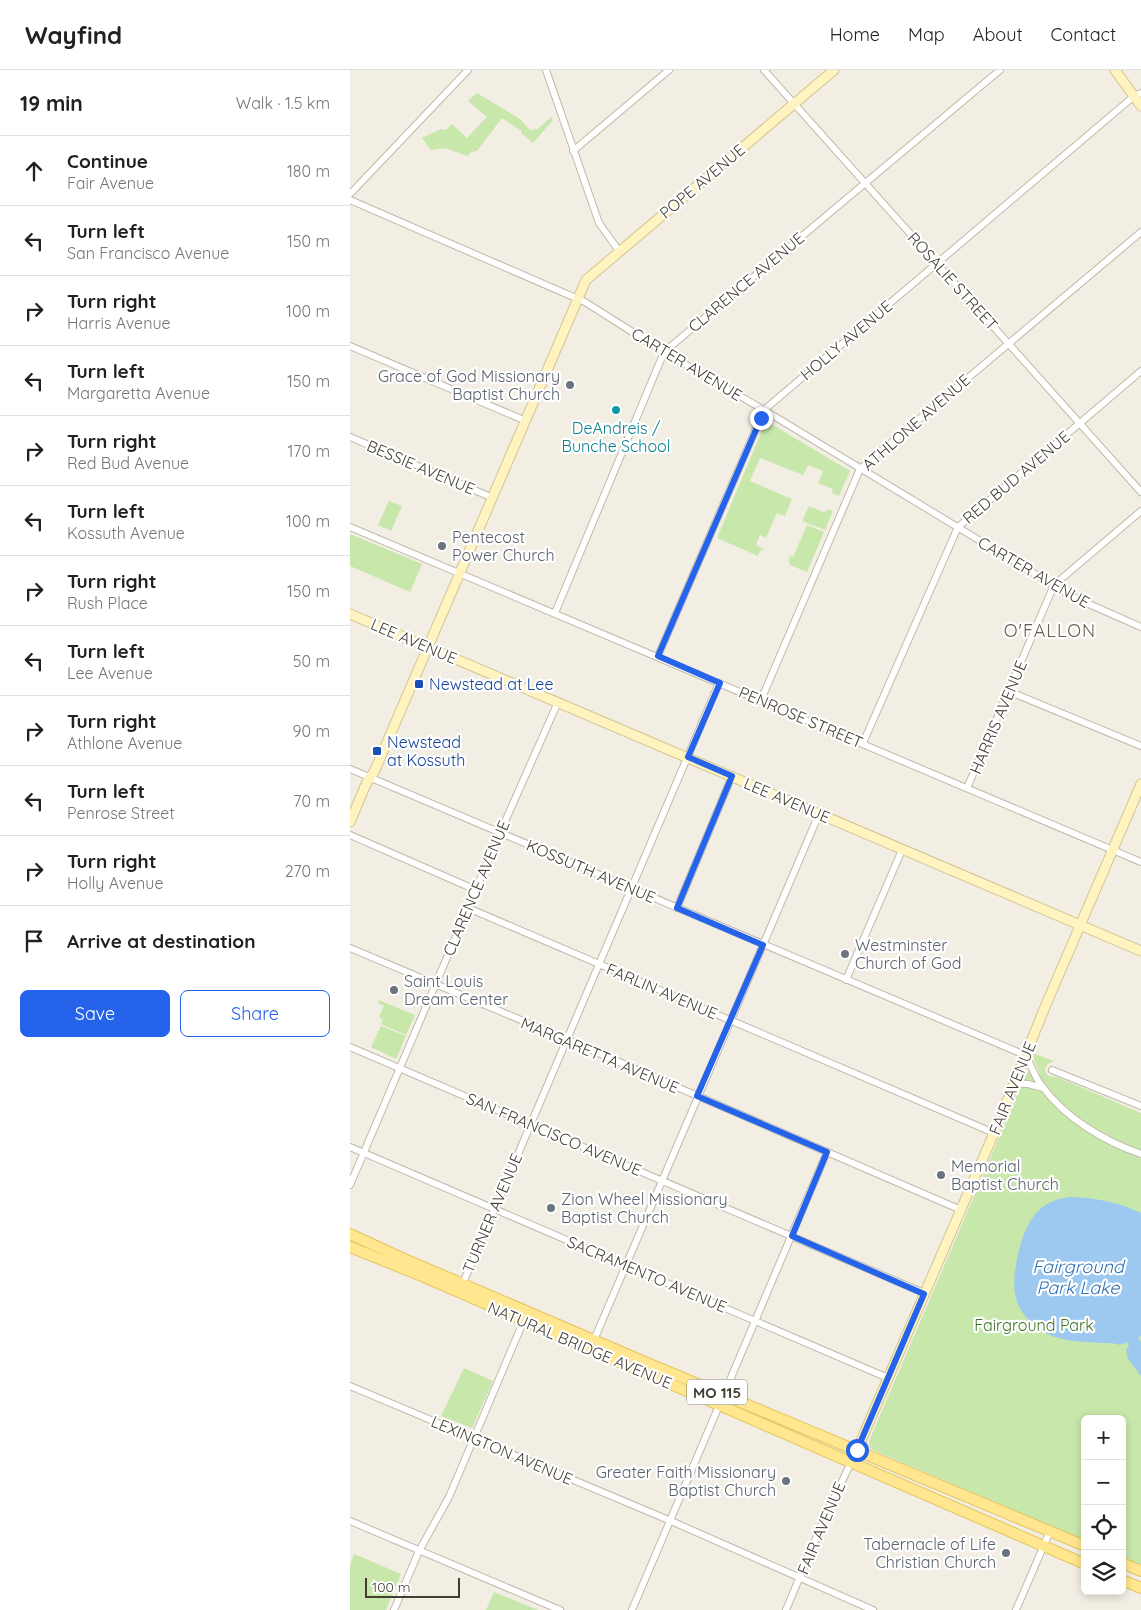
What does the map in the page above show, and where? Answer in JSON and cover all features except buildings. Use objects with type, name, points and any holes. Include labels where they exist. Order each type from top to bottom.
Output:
[{"type":"main road","name":"NATURAL BRIDGE AVENUE","points":[[350,1234],[594,1340],[1081,1544]]},
{"type":"main road","name":"NATURAL BRIDGE AVENUE","points":[[350,1247],[524,1320],[1081,1562]]},
{"type":"main road","points":[[774,1429],[799,1434],[838,1449],[857,1450]]},
{"type":"main road","points":[[850,1462],[868,1462],[905,1476],[929,1480]]},
{"type":"main road","points":[[1043,1546],[1058,1542],[1081,1551]]},
{"type":"main road","points":[[1126,1565],[1141,1571]]},
{"type":"main road","points":[[1126,1582],[1141,1588]]},
{"type":"street","points":[[350,194],[468,70]]},
{"type":"street","points":[[546,70],[599,223],[619,251]]},
{"type":"street","points":[[574,151],[669,70]]},
{"type":"street","name":"ROSALIE STREET","points":[[764,70],[1141,492]]},
{"type":"street","name":"POPE AVENUE","points":[[350,822],[429,647],[588,277],[834,70]]},
{"type":"street","name":"CLARENCE AVENUE","points":[[555,613],[664,352],[1000,70]]},
{"type":"street","points":[[1115,70],[1137,96],[1141,106]]},
{"type":"street","name":"HOLLY AVENUE","points":[[658,656],[764,410],[1137,96]]},
{"type":"street","name":"CARTER AVENUE","points":[[350,200],[578,298],[664,352],[764,410],[1082,602],[1141,627]]},
{"type":"street","name":"ATHLONE AVENUE","points":[[761,700],[860,469],[1141,232]]},
{"type":"street","points":[[350,346],[526,420]]},
{"type":"street","name":"RED BUD AVENUE","points":[[863,743],[958,527],[1141,371]]},
{"type":"street","name":"BESSIE AVENUE","points":[[350,437],[493,498]]},
{"type":"street","name":"HARRIS AVENUE","points":[[967,788],[1054,585],[1141,511]]},
{"type":"street","name":"PENROSE STREET","points":[[350,526],[1141,862]]},
{"type":"street","name":"LEE AVENUE","points":[[350,614],[1141,952]]},
{"type":"street","points":[[688,757],[720,683]]},
{"type":"street","points":[[1008,691],[1141,746]]},
{"type":"street","name":"CLARENCE AVENUE","points":[[350,1185],[500,832],[558,702]]},
{"type":"street","name":"TURNER AVENUE","points":[[463,1283],[688,757]]},
{"type":"street","name":"KOSSUTH AVENUE","points":[[350,769],[1025,1055]]},
{"type":"street","points":[[677,908],[732,776]]},
{"type":"street","name":"FAIR AVENUE","points":[[786,1610],[961,1210],[1141,784]]},
{"type":"street","points":[[594,1340],[819,814]]},
{"type":"street","points":[[350,835],[476,890]]},
{"type":"street","points":[[846,980],[902,850]]},
{"type":"street","name":"FARLIN AVENUE","points":[[468,908],[994,1133]]},
{"type":"street","name":"MARGARETTA AVENUE","points":[[350,948],[961,1210]]},
{"type":"street","name":"SAN FRANCISCO AVENUE","points":[[350,1047],[924,1294]]},
{"type":"street","points":[[1025,1055],[1043,1088],[1073,1116],[1093,1131],[1116,1144],[1141,1154]]},
{"type":"street","points":[[1052,1070],[1141,1106]]},
{"type":"street","points":[[1014,1083],[1043,1088]]},
{"type":"street","name":"SACRAMENTO AVENUE","points":[[350,1147],[888,1378]]},
{"type":"street","points":[[632,1610],[827,1152]]},
{"type":"street","points":[[394,1610],[419,1551],[449,1497],[524,1320]]},
{"type":"street","name":"LEXINGTON AVENUE","points":[[350,1386],[671,1521],[873,1610]]},
{"type":"street","points":[[350,1521],[551,1608],[560,1610]]},
{"type":"street","points":[[1016,1610],[1050,1531]]},
{"type":"green space","points":[[477,93],[520,119],[530,130],[538,129],[551,117],[553,120],[533,143],[521,133],[522,131],[502,118],[477,151],[471,152],[468,156],[445,148],[431,150],[422,138],[441,129],[446,130],[452,124],[467,138],[487,117],[468,101]]},
{"type":"green space","points":[[766,421],[850,471],[839,496],[832,493],[833,489],[818,483],[823,471],[808,465],[803,475],[760,458],[750,481],[792,499],[785,516],[777,513],[766,538],[760,535],[756,545],[764,549],[760,551],[758,556],[717,538]]},
{"type":"green space","points":[[389,501],[402,506],[391,531],[378,525]]},
{"type":"green space","points":[[809,506],[823,512],[828,509],[833,511],[825,530],[802,521]]},
{"type":"green space","points":[[807,525],[824,532],[807,572],[790,565],[789,561],[790,556],[793,557]]},
{"type":"green space","points":[[350,534],[422,564],[410,592],[350,566]]},
{"type":"green space","points":[[379,1000],[415,1015],[406,1035],[381,1024],[383,1020],[379,1017],[384,1006],[378,1003]]},
{"type":"green space","points":[[381,1026],[406,1036],[396,1059],[371,1047]]},
{"type":"green space","name":"Fairground Park","points":[[1035,1054],[1054,1061],[1048,1064],[1045,1069],[1047,1075],[1057,1077],[1141,1113],[1141,1566],[1126,1559],[1126,1415],[1081,1415],[1081,1539],[869,1447],[869,1441],[1020,1089],[1025,1071],[1040,1074],[1032,1055]]},
{"type":"green space","points":[[464,1368],[493,1381],[472,1428],[441,1416]]},
{"type":"green space","points":[[354,1554],[401,1574],[386,1610],[350,1610],[350,1565]]},
{"type":"green space","points":[[494,1592],[538,1610],[486,1610]]},
{"type":"water","name":"Fairground Park Lake","points":[[1070,1197],[1107,1201],[1141,1213],[1141,1336],[1138,1337],[1141,1342],[1141,1376],[1128,1359],[1126,1349],[1129,1347],[1127,1342],[1120,1345],[1055,1337],[1042,1331],[1032,1323],[1019,1306],[1014,1287],[1014,1277],[1021,1243],[1029,1223],[1034,1215],[1049,1203]]},
{"type":"place","name":"Grace of God Missionary Baptist Church","points":[[570,385]]},
{"type":"place","name":"DeAndreis / Bunche School","points":[[616,410]]},
{"type":"place","name":"Pentecost Power Church","points":[[442,546]]},
{"type":"place","name":"Newstead at Lee","points":[[419,684]]},
{"type":"place","name":"Newstead at Kossuth","points":[[377,751]]},
{"type":"place","name":"Westminster Church of God","points":[[845,954]]},
{"type":"place","name":"Saint Louis Dream Center","points":[[394,990]]},
{"type":"place","name":"Memorial Baptist Church","points":[[941,1175]]},
{"type":"place","name":"Zion Wheel Missionary Baptist Church","points":[[551,1208]]},
{"type":"place","name":"Greater Faith Missionary Baptist Church","points":[[786,1481]]},
{"type":"place","name":"Tabernacle of Life Christian Church","points":[[1006,1553]]},
{"type":"district","name":"O'FALLON","points":[[1050,630]]},
{"type":"route","points":[[761,418],[658,656],[720,683],[688,757],[732,776],[677,908],[763,945],[697,1096],[827,1152],[792,1236],[924,1294],[857,1450]]}]
